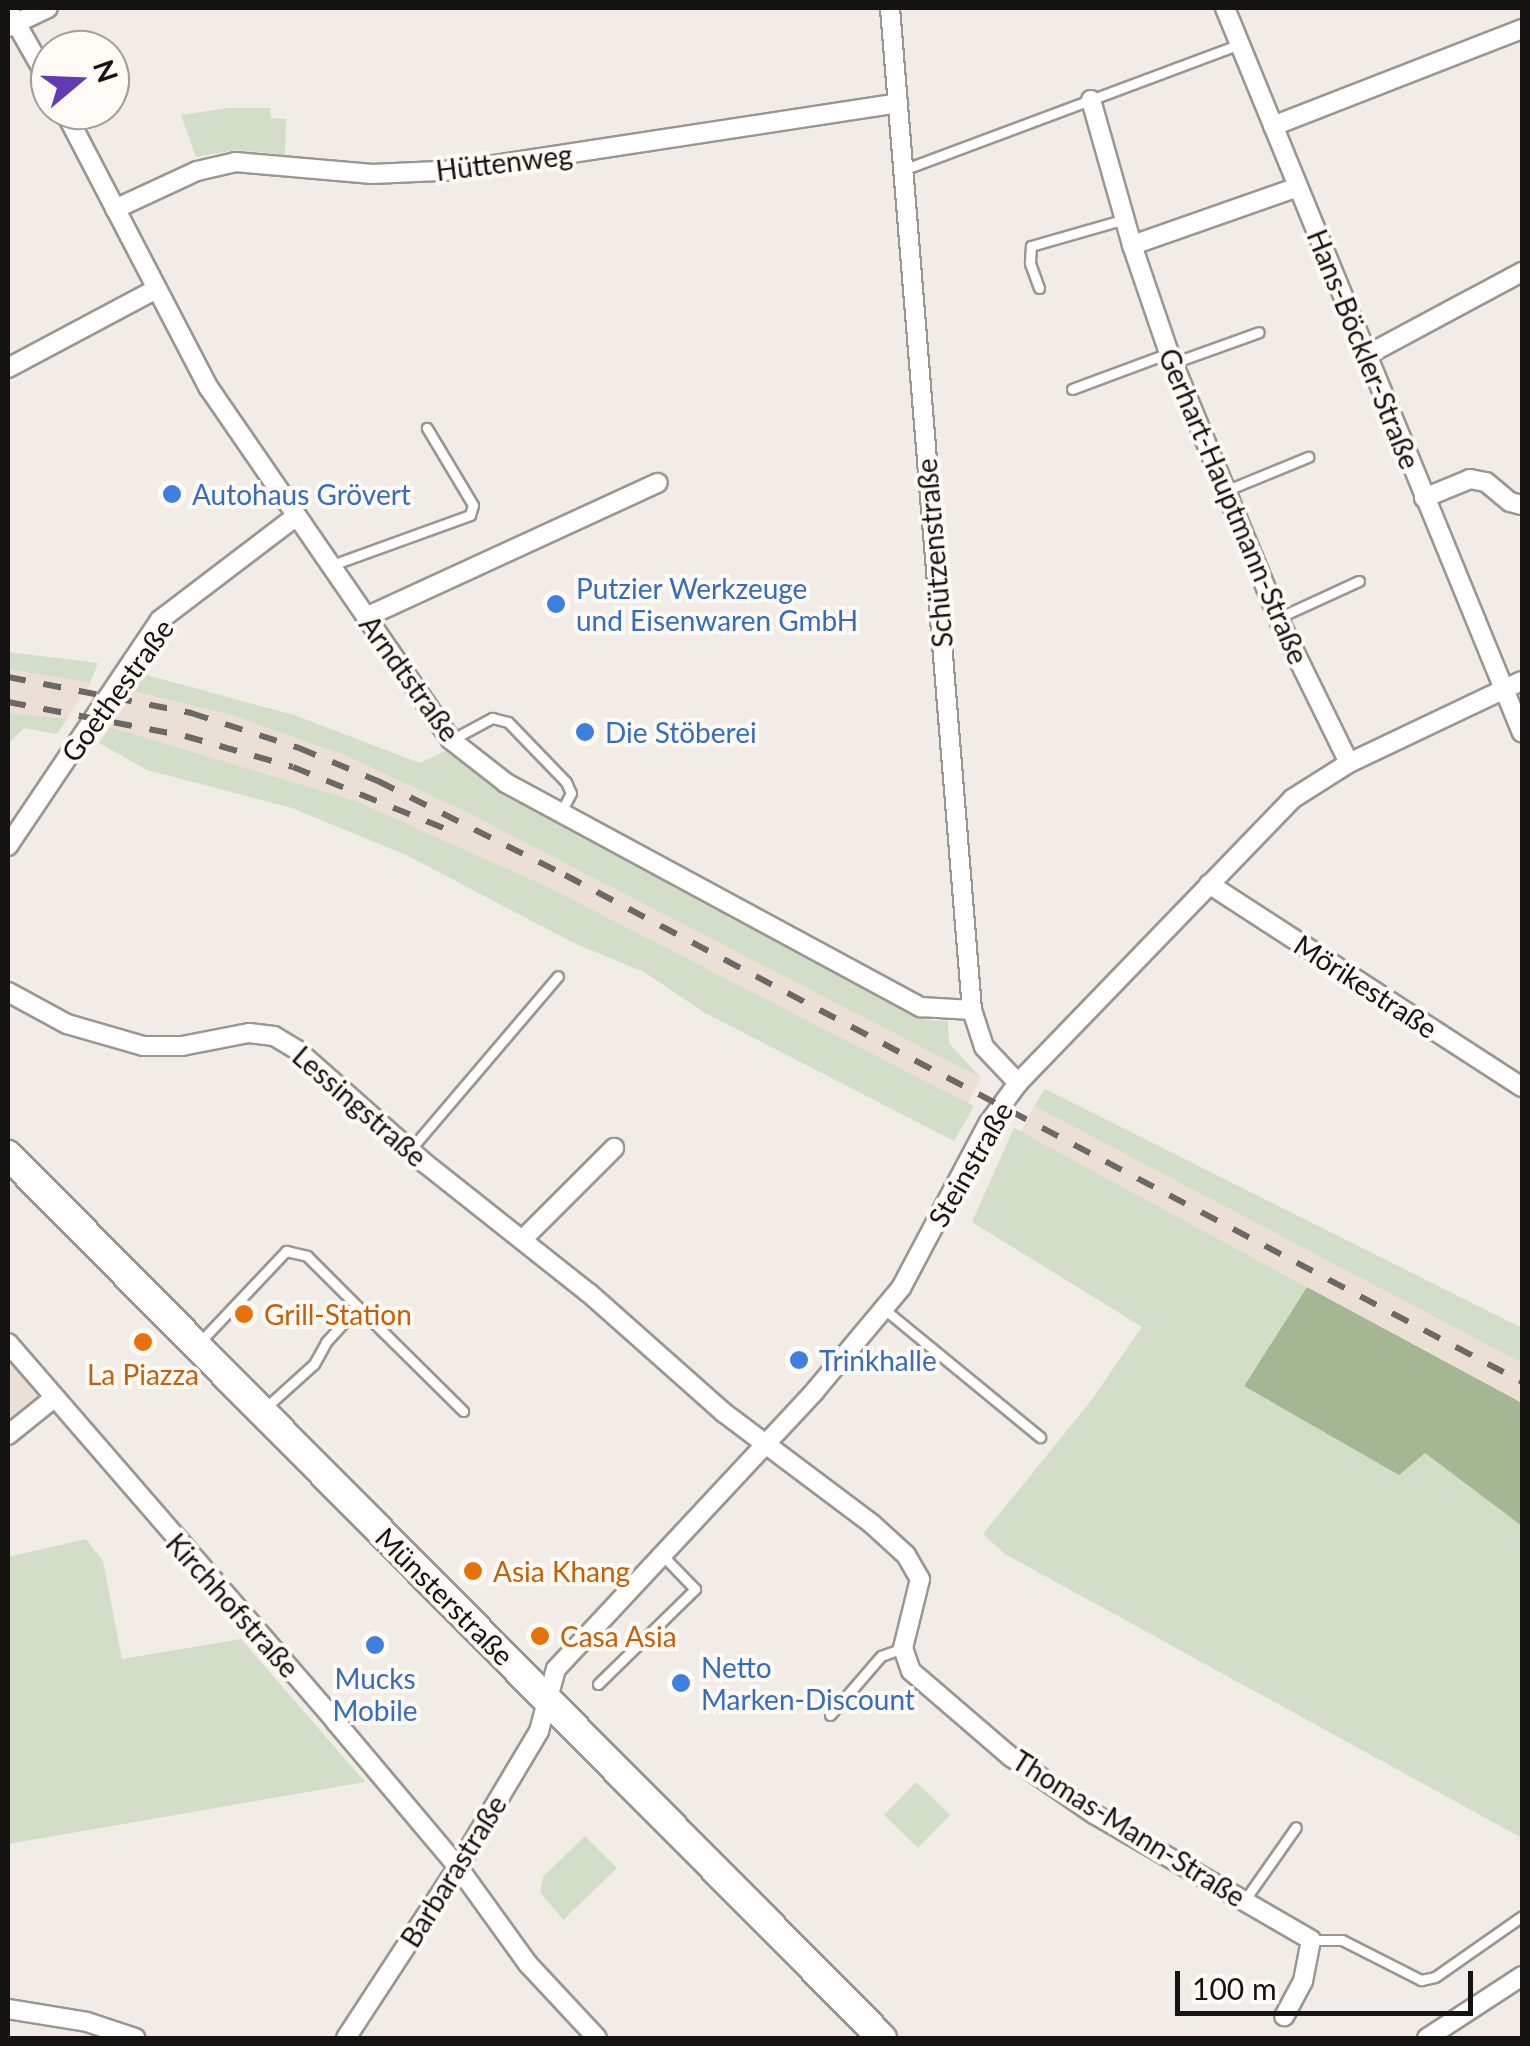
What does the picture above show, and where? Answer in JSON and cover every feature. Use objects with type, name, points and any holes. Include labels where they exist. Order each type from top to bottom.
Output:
[{"type":"main road","name":"Münsterstraße","points":[[8,1154],[882,2038]]},
{"type":"street","points":[[30,50],[11,19],[48,8]]},
{"type":"street","name":"Schützenstraße","points":[[890,8],[972,1010],[984,1047],[1018,1083]]},
{"type":"street","name":"Hans-Böckler-Straße","points":[[1225,8],[1522,733]]},
{"type":"street","points":[[1274,126],[1522,29]]},
{"type":"street","name":"Gerhart-Hauptmann-Straße","points":[[1091,100],[1124,219],[1171,358],[1278,618],[1349,763]]},
{"type":"street","name":"Hüttenweg","points":[[116,208],[198,172],[235,162],[372,174],[461,170],[898,103]]},
{"type":"street","name":"Arndtstraße","points":[[75,130],[209,388],[451,740],[506,782],[921,1006],[972,1010]]},
{"type":"street","points":[[1132,244],[1298,187]]},
{"type":"street","points":[[1367,355],[1522,272]]},
{"type":"street","points":[[8,368],[155,290]]},
{"type":"street","points":[[1424,498],[1470,479],[1486,482],[1510,502],[1522,505]]},
{"type":"street","points":[[366,618],[658,483]]},
{"type":"street","name":"Goethestraße","points":[[8,846],[160,620],[295,517]]},
{"type":"street","name":"Steinstraße","points":[[548,1698],[556,1669],[764,1444],[901,1288],[988,1124],[1018,1083],[1292,800],[1349,763],[1522,682]]},
{"type":"street","name":"Mörikestraße","points":[[1209,884],[1522,1087]]},
{"type":"street","name":"Lessingstraße","points":[[8,992],[66,1024],[143,1046],[182,1046],[249,1032],[274,1036],[297,1050],[410,1150],[764,1444]]},
{"type":"street","points":[[523,1240],[614,1148]]},
{"type":"street","name":"Kirchhofstraße","points":[[8,1344],[458,1867],[528,1964],[597,2038]]},
{"type":"street","points":[[8,1435],[54,1398]]},
{"type":"street","points":[[764,1444],[872,1524],[906,1555],[920,1579],[903,1648]]},
{"type":"street","name":"Thomas-Mann-Straße","points":[[903,1648],[911,1672],[1011,1757],[1094,1814],[1310,1940]]},
{"type":"street","name":"Barbarastraße","points":[[346,2038],[458,1867],[539,1732],[548,1698]]},
{"type":"street","points":[[1284,2016],[1303,1982],[1310,1940]]},
{"type":"street","points":[[1427,2038],[1522,1976]]},
{"type":"street","points":[[8,2009],[87,2022],[135,2038]]},
{"type":"lane","points":[[903,170],[1240,44]]},
{"type":"lane","points":[[1039,288],[1030,262],[1031,246],[1124,219]]},
{"type":"lane","points":[[1072,389],[1259,332]]},
{"type":"lane","points":[[330,566],[470,515],[473,505],[428,428]]},
{"type":"lane","points":[[1225,492],[1308,457]]},
{"type":"lane","points":[[1278,618],[1359,581]]},
{"type":"lane","points":[[451,740],[492,718],[508,722],[566,782],[571,793],[561,812]]},
{"type":"lane","points":[[410,1150],[558,976]]},
{"type":"lane","points":[[197,1344],[286,1251],[307,1256],[464,1411]]},
{"type":"lane","points":[[262,1411],[314,1364],[326,1342],[358,1307]]},
{"type":"lane","points":[[884,1309],[1040,1437]]},
{"type":"lane","points":[[598,1684],[695,1589],[662,1555]]},
{"type":"lane","points":[[830,1715],[881,1656],[903,1648]]},
{"type":"lane","points":[[1244,1901],[1296,1827]]},
{"type":"lane","name":"Thomas-Mann-Straße","points":[[1310,1940],[1342,1940],[1421,1980],[1436,1977],[1522,1916]]},
{"type":"shaded area","points":[[8,669],[90,683],[67,719],[8,713]]},
{"type":"shaded area","points":[[133,691],[231,715],[343,755],[468,813],[981,1078],[968,1103],[548,887],[356,801],[110,727]]},
{"type":"shaded area","points":[[1034,1106],[1522,1363],[1522,1403],[1021,1132]]},
{"type":"shaded area","points":[[8,1356],[41,1396],[8,1423]]},
{"type":"green space","points":[[227,108],[270,108],[271,118],[286,119],[285,155],[236,150],[196,157],[181,115]]},
{"type":"green space","points":[[8,652],[98,663],[90,683],[8,669]]},
{"type":"green space","points":[[143,674],[294,715],[420,763],[447,750],[494,787],[669,883],[926,1020],[948,1021],[949,1043],[981,1078],[468,813],[344,755],[231,715],[133,691]]},
{"type":"green space","points":[[8,713],[67,719],[57,734],[24,728],[8,744]]},
{"type":"green space","points":[[110,727],[356,801],[548,887],[974,1106],[954,1141],[705,1013],[644,972],[576,944],[406,855],[292,808],[147,770],[99,743]]},
{"type":"green space","points":[[1045,1089],[1522,1328],[1522,1363],[1034,1106]]},
{"type":"green space","points":[[1014,1128],[1307,1287],[1244,1385],[1425,1453],[1522,1526],[1522,1838],[1005,1554],[983,1534],[1090,1402],[1142,1327],[972,1222]]},
{"type":"green space","points":[[1307,1287],[1522,1403],[1522,1526],[1425,1453],[1399,1475],[1244,1386]]},
{"type":"green space","points":[[86,1539],[103,1561],[122,1659],[241,1639],[365,1782],[8,1844],[8,1557]]},
{"type":"green space","points":[[916,1782],[950,1815],[918,1848],[884,1815]]},
{"type":"green space","points":[[585,1836],[617,1868],[563,1920],[540,1892],[543,1877]]},
{"type":"railway","points":[[8,677],[191,713],[299,748],[378,781],[565,875],[1522,1382]]},
{"type":"railway","points":[[8,702],[185,736],[293,767],[446,829]]},
{"type":"place","name":"Autohaus Grövert","points":[[172,494]]},
{"type":"place","name":"Putzier Werkzeuge und Eisenwaren GmbH","points":[[556,604]]},
{"type":"place","name":"Die Stöberei","points":[[585,732]]},
{"type":"place","name":"Grill-Station","points":[[244,1314]]},
{"type":"place","name":"La Piazza","points":[[143,1342]]},
{"type":"place","name":"Trinkhalle","points":[[799,1360]]},
{"type":"place","name":"Asia Khang","points":[[473,1571]]},
{"type":"place","name":"Casa Asia","points":[[540,1636]]},
{"type":"place","name":"Mucks Mobile","points":[[375,1645]]},
{"type":"place","name":"Netto Marken-Discount","points":[[681,1683]]}]
